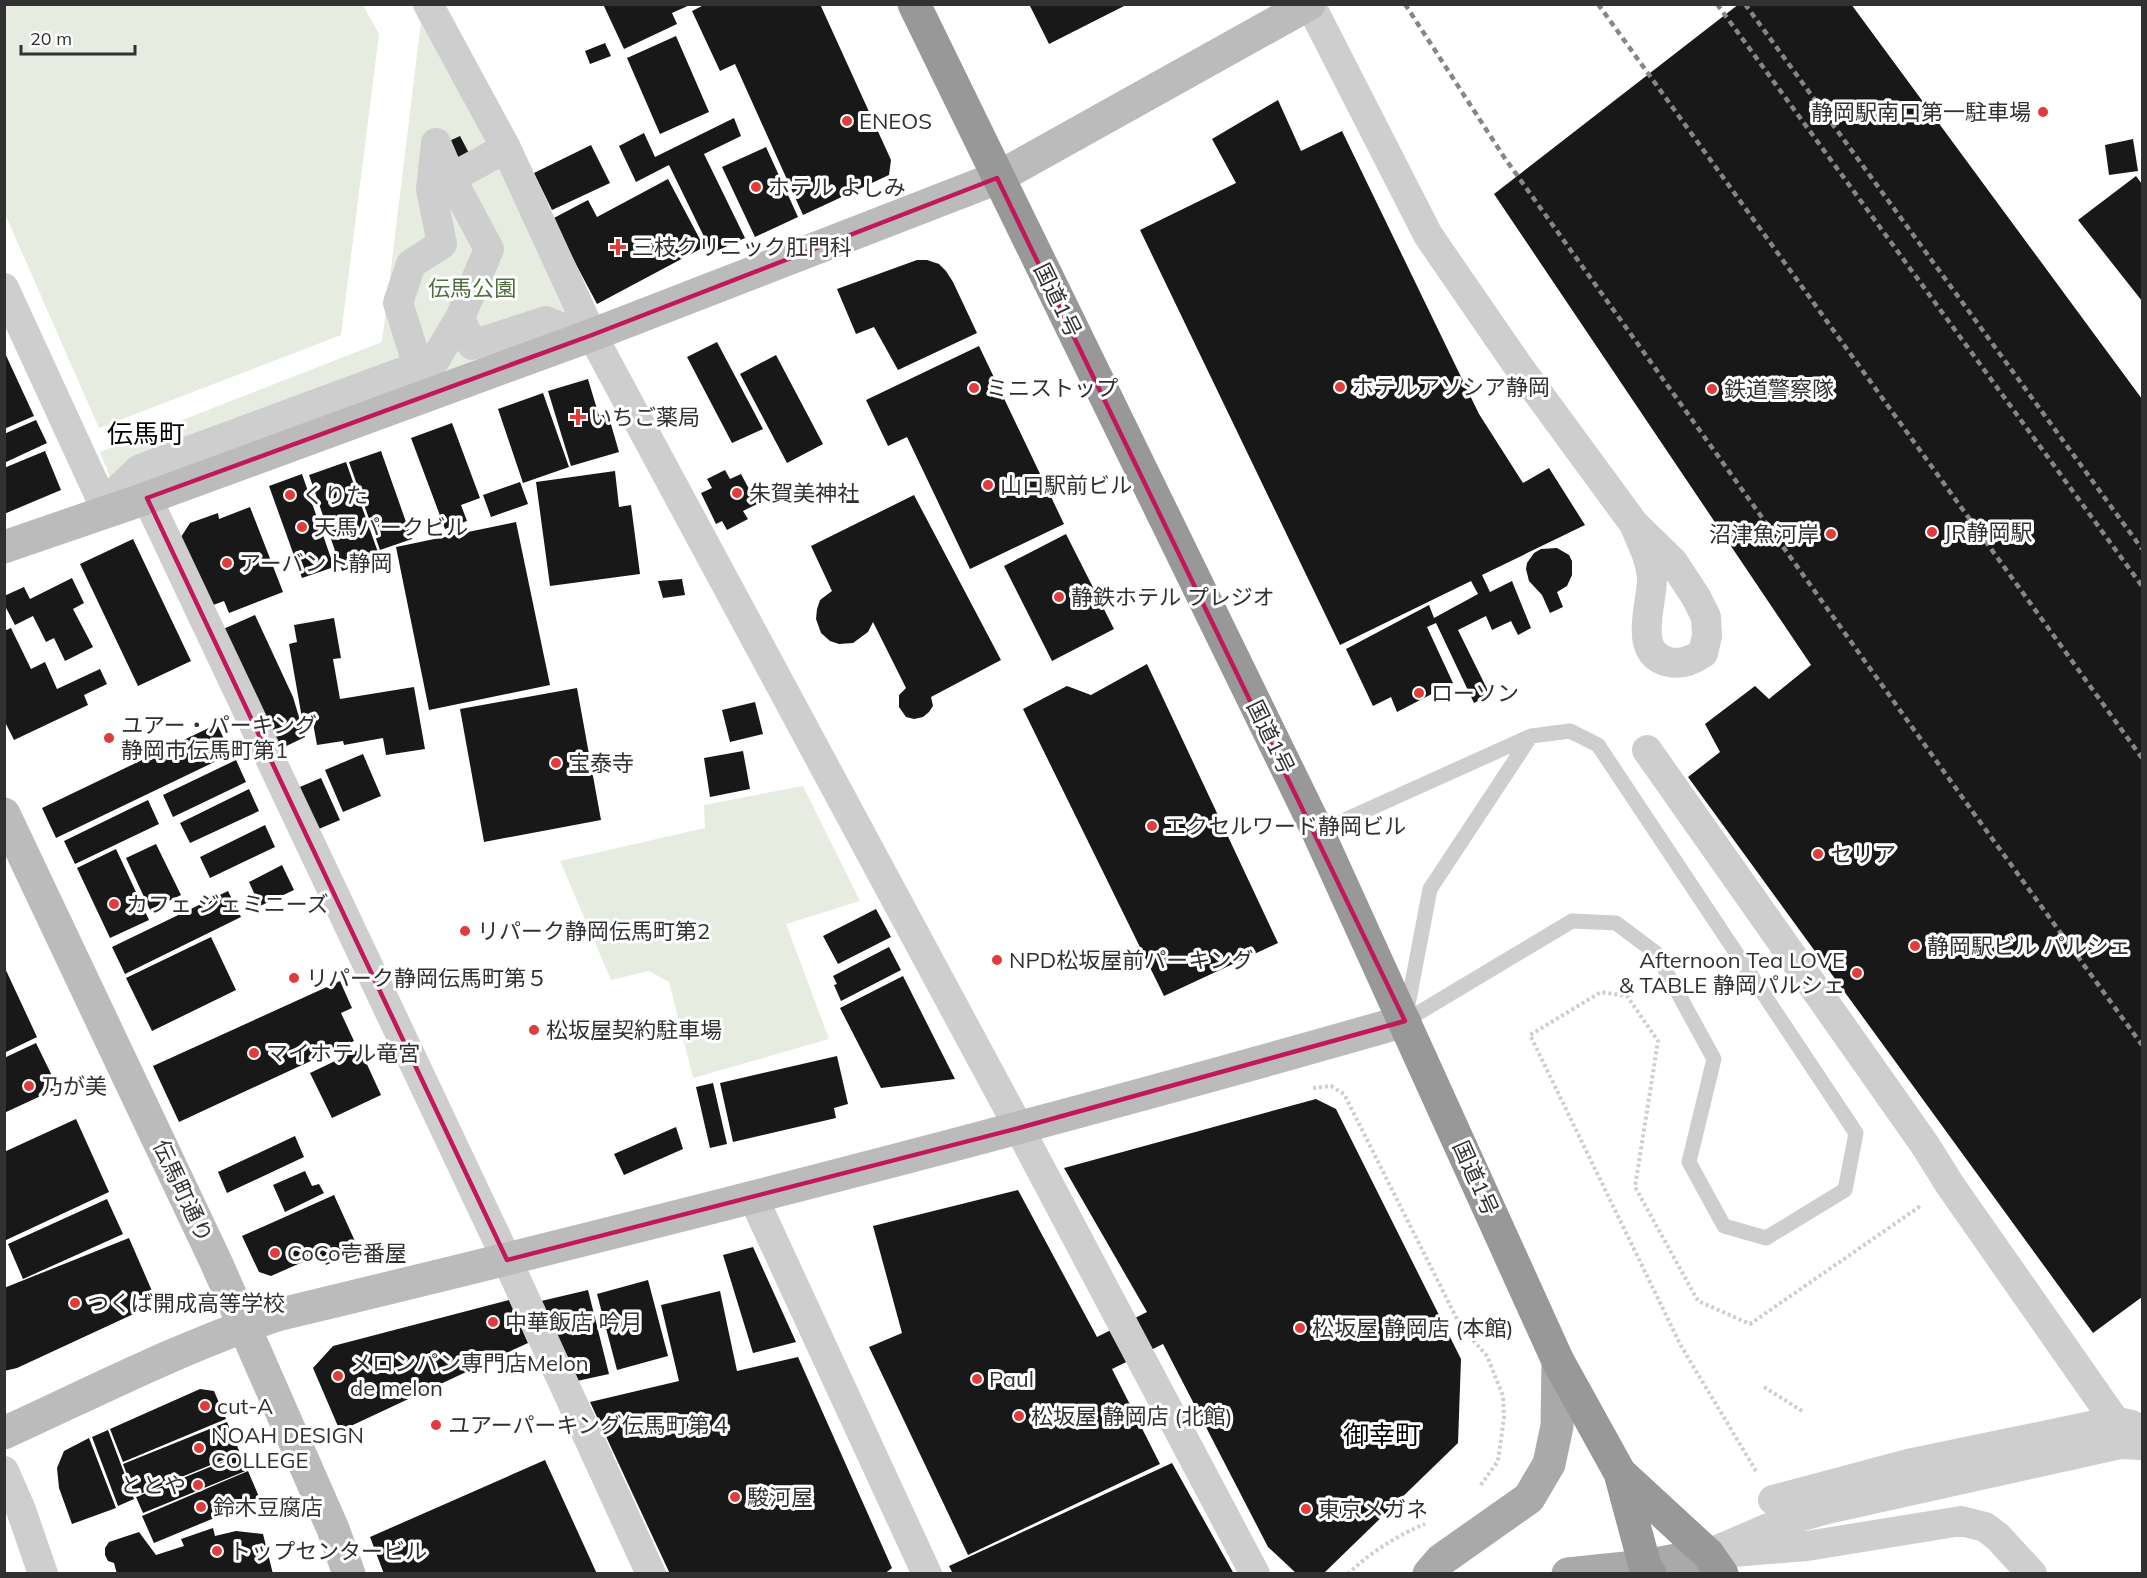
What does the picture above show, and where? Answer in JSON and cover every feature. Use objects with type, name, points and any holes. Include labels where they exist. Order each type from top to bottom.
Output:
[{"type":"highway","name":"国道1号","points":[[914,4],[1318,832],[1558,1361],[1620,1473],[1648,1570]]},
{"type":"highway","name":"国道1号","points":[[1620,1473],[1715,1564]]},
{"type":"main road","points":[[1429,1574],[1441,1560],[1529,1498],[1549,1464],[1551,1455],[1557,1426],[1558,1361]]},
{"type":"main road","points":[[1568,1574],[1715,1564]]},
{"type":"street","points":[[428,4],[506,148],[588,336],[1019,1128],[1255,1574]]},
{"type":"street","points":[[4,547],[105,508],[147,498],[588,336],[997,178],[1310,4],[1428,235],[1516,363],[1634,524]]},
{"type":"street","points":[[105,508],[140,469],[435,360],[460,318],[489,249],[451,178],[436,143],[431,189],[442,244],[411,264],[398,303],[418,366]]},
{"type":"street","points":[[451,178],[506,148]]},
{"type":"street","points":[[4,288],[105,508]]},
{"type":"street","points":[[460,318],[472,345],[546,321],[588,336]]},
{"type":"street","points":[[147,498],[507,1260],[651,1574]]},
{"type":"street","points":[[1647,750],[1925,1145],[1950,1185],[2129,1424],[1908,1464],[1779,1510],[1715,1564]]},
{"type":"street","name":"伝馬町通り","points":[[4,814],[245,1326],[333,1528],[349,1574]]},
{"type":"street","points":[[4,1434],[194,1347],[277,1315],[507,1260],[1019,1128],[1405,1021]]},
{"type":"street","points":[[753,1197],[927,1574]]},
{"type":"street","points":[[1779,1510],[1827,1509],[2120,1444],[2142,1445]]},
{"type":"street","points":[[4,1471],[21,1510],[43,1574]]},
{"type":"street","points":[[1715,1564],[1807,1546],[1961,1521],[1985,1527],[1998,1537],[2032,1574]]},
{"type":"lane","points":[[1318,832],[1531,736],[1570,731],[1598,745],[1856,1133],[1845,1190],[1766,1238],[1724,1226],[1689,1162],[1714,1059],[1656,953],[1616,923],[1572,921],[1405,1021]]},
{"type":"lane","points":[[1405,1021],[1430,888],[1531,736]]},
{"type":"path","points":[[1530,1035],[1681,1346],[1779,1510]]},
{"type":"path","points":[[1302,1090],[1324,1085],[1338,1088],[1344,1094],[1460,1325],[1486,1356],[1503,1396],[1504,1417],[1498,1461],[1480,1486],[1471,1494]]},
{"type":"path","points":[[1764,1387],[1802,1411]]},
{"type":"path","points":[[1348,1574],[1371,1555],[1415,1528],[1435,1521]]},
{"type":"highlighted area","points":[[997,178],[1405,1021],[1019,1128],[507,1260],[147,498],[592,335]]},
{"type":"green space","points":[[4,5],[363,5],[379,34],[341,335],[99,428],[5,214]]},
{"type":"green space","name":"伝馬公園","points":[[421,22],[592,335],[117,494],[100,452],[382,342]]},
{"type":"green space","points":[[803,786],[860,901],[786,924],[829,1039],[693,1078],[669,982],[649,971],[611,980],[560,861],[705,828],[704,805]]},
{"type":"building","points":[[603,4],[692,4],[672,13],[677,24],[624,49]]},
{"type":"building","points":[[706,4],[820,4],[891,160],[889,175],[803,215],[735,64],[720,71],[692,11]]},
{"type":"building","points":[[1029,4],[1128,4],[1049,44]]},
{"type":"building","name":"JR静岡駅","points":[[1739,4],[1851,4],[2142,399],[2142,1297],[2093,1333],[1688,777],[1720,752],[1705,724],[1755,686],[1769,699],[1811,665],[1494,194]]},
{"type":"building","points":[[676,36],[709,112],[660,134],[627,58]]},
{"type":"building","points":[[605,43],[611,56],[590,64],[585,51]]},
{"type":"building","name":"ホテルアソシア静岡","points":[[1278,100],[1301,151],[1342,131],[1479,414],[1523,483],[1549,468],[1585,525],[1482,575],[1490,592],[1512,581],[1531,628],[1518,635],[1511,621],[1492,630],[1486,616],[1458,630],[1490,695],[1474,703],[1436,623],[1427,627],[1453,683],[1397,712],[1391,697],[1373,706],[1346,649],[1429,605],[1434,618],[1478,594],[1471,581],[1340,645],[1140,230],[1236,183],[1212,139]]},
{"type":"building","points":[[734,118],[741,136],[704,154],[745,238],[712,253],[669,165],[636,182],[619,146],[644,133],[655,157]]},
{"type":"building","points":[[460,136],[472,159],[457,166],[445,143]]},
{"type":"building","points":[[2133,139],[2138,171],[2109,175],[2105,145]]},
{"type":"building","points":[[591,145],[610,183],[552,210],[534,173]]},
{"type":"building","points":[[766,147],[798,217],[755,237],[722,167]]},
{"type":"building","points":[[2136,176],[2142,184],[2142,301],[2078,220]]},
{"type":"building","points":[[668,179],[704,247],[597,304],[552,219],[588,200],[597,217]]},
{"type":"building","points":[[917,260],[939,264],[946,271],[977,333],[898,370],[874,327],[856,334],[837,289]]},
{"type":"building","points":[[717,342],[763,429],[732,443],[687,357]]},
{"type":"building","name":"山口駅前ビル","points":[[979,346],[1064,524],[970,569],[907,437],[888,446],[866,400]]},
{"type":"building","points":[[4,351],[34,416],[4,429]]},
{"type":"building","points":[[776,355],[823,444],[787,463],[740,374]]},
{"type":"building","points":[[588,379],[599,416],[608,414],[619,452],[571,466],[548,391]]},
{"type":"building","points":[[543,393],[569,467],[523,483],[498,409]]},
{"type":"building","points":[[36,420],[47,443],[4,463],[4,434]]},
{"type":"building","points":[[452,423],[480,498],[461,505],[467,521],[445,529],[411,438]]},
{"type":"building","points":[[45,451],[61,490],[4,514],[4,468]]},
{"type":"building","points":[[381,451],[412,539],[380,550],[349,462]]},
{"type":"building","points":[[346,462],[380,558],[342,571],[309,475]]},
{"type":"building","points":[[725,470],[730,479],[741,474],[757,504],[743,511],[748,519],[727,530],[722,521],[716,524],[701,493],[712,488],[707,479]]},
{"type":"building","points":[[615,471],[619,507],[631,505],[640,574],[550,586],[536,482]]},
{"type":"building","name":"天馬パークビル","points":[[302,474],[334,567],[302,578],[269,486]]},
{"type":"building","points":[[520,482],[528,504],[491,517],[483,495]]},
{"type":"building","points":[[914,495],[1001,660],[931,697],[933,706],[929,712],[923,717],[914,719],[906,717],[899,707],[899,695],[906,688],[873,622],[868,632],[853,643],[839,644],[830,641],[821,633],[816,619],[817,609],[820,600],[832,591],[811,546]]},
{"type":"building","points":[[250,507],[283,592],[229,613],[224,601],[208,607],[181,537],[190,523],[218,513],[219,519]]},
{"type":"building","points":[[516,522],[550,685],[429,710],[396,547]]},
{"type":"building","name":"静鉄ホテル プレジオ","points":[[1066,534],[1114,629],[1052,661],[1004,566]]},
{"type":"building","points":[[133,539],[191,661],[138,686],[80,564]]},
{"type":"building","points":[[1557,548],[1569,555],[1572,561],[1572,575],[1567,586],[1557,592],[1563,607],[1550,613],[1542,595],[1529,581],[1526,569],[1534,553],[1541,549]]},
{"type":"building","points":[[72,578],[84,603],[73,609],[93,647],[65,661],[54,638],[46,642],[33,616],[15,625],[4,604],[4,596],[24,587],[30,599]]},
{"type":"building","points":[[682,579],[685,595],[663,598],[658,581]]},
{"type":"building","points":[[255,615],[293,697],[305,737],[276,751],[221,630]]},
{"type":"building","points":[[334,618],[341,658],[333,659],[340,699],[414,687],[425,749],[386,755],[383,738],[344,745],[343,741],[317,745],[313,723],[303,724],[289,644],[297,642],[294,625]]},
{"type":"building","points":[[11,628],[31,669],[45,662],[57,689],[100,669],[107,684],[84,695],[88,705],[14,740],[4,720],[4,631]]},
{"type":"building","name":"エクセルワード静岡ビル","points":[[1147,664],[1278,943],[1164,996],[1023,709],[1067,686],[1091,695]]},
{"type":"building","points":[[577,688],[601,820],[484,842],[460,709]]},
{"type":"building","points":[[755,702],[763,734],[730,742],[722,710]]},
{"type":"building","points":[[217,724],[231,754],[56,838],[42,808]]},
{"type":"building","points":[[743,751],[750,789],[710,797],[704,758]]},
{"type":"building","points":[[363,754],[381,796],[343,812],[325,770]]},
{"type":"building","points":[[236,760],[246,782],[173,817],[163,795]]},
{"type":"building","points":[[321,778],[340,820],[314,831],[295,789]]},
{"type":"building","points":[[249,789],[259,811],[190,843],[180,823]]},
{"type":"building","points":[[148,800],[159,824],[75,864],[64,841]]},
{"type":"building","points":[[265,825],[275,847],[210,878],[200,857]]},
{"type":"building","points":[[156,844],[181,895],[150,910],[126,858]]},
{"type":"building","points":[[116,849],[149,920],[110,938],[77,868]]},
{"type":"building","points":[[282,865],[294,890],[260,906],[249,882]]},
{"type":"building","points":[[228,891],[241,917],[125,974],[112,947]]},
{"type":"building","points":[[876,909],[891,937],[838,964],[823,936]]},
{"type":"building","points":[[211,937],[236,990],[152,1031],[126,978]]},
{"type":"building","points":[[889,947],[901,970],[841,1001],[833,976]]},
{"type":"building","points":[[4,966],[37,1037],[4,1053]]},
{"type":"building","points":[[903,976],[955,1079],[881,1088],[840,1008]]},
{"type":"building","name":"マイホテル竜宮","points":[[340,981],[352,1008],[341,1013],[354,1041],[179,1122],[153,1066]]},
{"type":"building","points":[[36,1043],[58,1088],[4,1113],[4,1058]]},
{"type":"building","points":[[360,1049],[381,1095],[332,1118],[310,1073]]},
{"type":"building","points":[[837,1056],[848,1104],[834,1108],[836,1118],[733,1142],[720,1083]]},
{"type":"building","points":[[713,1083],[727,1144],[710,1148],[696,1087]]},
{"type":"building","name":"松坂屋 静岡店 (本館)","points":[[1316,1099],[1336,1109],[1461,1359],[1458,1443],[1323,1574],[1297,1574],[1268,1547],[1163,1344],[1112,1369],[1160,1464],[968,1555],[869,1347],[902,1333],[873,1226],[1018,1190],[1097,1337],[1147,1312],[1064,1168]]},
{"type":"building","points":[[76,1119],[109,1192],[4,1241],[4,1152]]},
{"type":"building","points":[[676,1127],[683,1149],[624,1175],[614,1154]]},
{"type":"building","points":[[295,1136],[304,1157],[227,1193],[218,1172]]},
{"type":"building","points":[[305,1171],[312,1186],[319,1184],[324,1193],[285,1212],[273,1185]]},
{"type":"building","points":[[334,1195],[359,1250],[326,1265],[321,1254],[271,1276],[259,1272],[242,1236]]},
{"type":"building","points":[[107,1199],[123,1234],[23,1279],[8,1244]]},
{"type":"building","points":[[129,1238],[152,1291],[151,1301],[140,1311],[17,1368],[4,1371],[4,1288]]},
{"type":"building","points":[[753,1247],[796,1342],[753,1353],[723,1255]]},
{"type":"building","points":[[648,1280],[668,1356],[617,1370],[597,1294]]},
{"type":"building","points":[[588,1290],[609,1374],[577,1381],[537,1302]]},
{"type":"building","points":[[720,1291],[737,1371],[798,1357],[892,1568],[884,1574],[670,1574],[590,1402],[679,1381],[661,1305]]},
{"type":"building","points":[[509,1300],[528,1343],[340,1431],[313,1368],[333,1346]]},
{"type":"building","points":[[200,1389],[214,1391],[226,1419],[123,1462],[110,1429]]},
{"type":"building","points":[[227,1422],[240,1453],[135,1496],[123,1464]]},
{"type":"building","points":[[108,1430],[134,1499],[118,1506],[92,1437]]},
{"type":"building","points":[[89,1438],[116,1508],[72,1524],[59,1488],[57,1468],[64,1451]]},
{"type":"building","points":[[242,1454],[248,1470],[143,1513],[136,1497]]},
{"type":"building","points":[[545,1460],[597,1574],[384,1574],[370,1537]]},
{"type":"building","points":[[1172,1463],[1234,1574],[953,1574],[949,1566]]},
{"type":"building","name":"鈴木豆腐店","points":[[248,1471],[260,1499],[154,1543],[142,1516]]},
{"type":"building","name":"トップセンタービル","points":[[213,1528],[215,1536],[236,1531],[263,1534],[273,1574],[117,1574],[114,1563],[108,1561],[105,1555],[105,1548],[109,1542],[139,1532],[156,1555],[184,1546],[181,1539]]},
{"type":"railway","points":[[1405,4],[1504,157],[2142,1045]]},
{"type":"railway","points":[[1598,4],[2142,758]]},
{"type":"railway","points":[[1717,4],[2142,586]]},
{"type":"railway","points":[[1745,4],[2142,549]]},
{"type":"place","name":"静岡駅南口第一駐車場","points":[[2043,112]]},
{"type":"place","name":"ENEOS","points":[[847,121]]},
{"type":"place","name":"ホテル よしみ","points":[[756,187]]},
{"type":"place","name":"三枝クリニック肛門科","points":[[618,247]]},
{"type":"place","name":"ホテルアソシア静岡","points":[[1340,387]]},
{"type":"place","name":"ミニストップ","points":[[974,388]]},
{"type":"place","name":"鉄道警察隊","points":[[1712,389]]},
{"type":"place","name":"いちご薬局","points":[[578,417]]},
{"type":"place","name":"山口駅前ビル","points":[[988,485]]},
{"type":"place","name":"朱賀美神社","points":[[737,493]]},
{"type":"place","name":"くりた","points":[[290,495]]},
{"type":"place","name":"天馬パークビル","points":[[302,527]]},
{"type":"place","name":"JR静岡駅","points":[[1932,532]]},
{"type":"place","name":"沼津魚河岸","points":[[1831,534]]},
{"type":"place","name":"アーバント静岡","points":[[227,563]]},
{"type":"place","name":"静鉄ホテル プレジオ","points":[[1059,597]]},
{"type":"place","name":"ローソン","points":[[1419,693]]},
{"type":"place","name":"ユアー・パーキング 静岡市伝馬町第1","points":[[109,738]]},
{"type":"place","name":"宝泰寺","points":[[556,763]]},
{"type":"place","name":"エクセルワード静岡ビル","points":[[1152,826]]},
{"type":"place","name":"セリア","points":[[1818,854]]},
{"type":"place","name":"カフェ ジェミニーズ","points":[[114,904]]},
{"type":"place","name":"リパーク静岡伝馬町第2","points":[[465,931]]},
{"type":"place","name":"静岡駅ビル パルシェ","points":[[1915,946]]},
{"type":"place","name":"NPD松坂屋前パーキング","points":[[997,960]]},
{"type":"place","name":"Afternoon Tea LOVE & TABLE 静岡パルシェ","points":[[1857,973]]},
{"type":"place","name":"リパーク静岡伝馬町第５","points":[[294,978]]},
{"type":"place","name":"松坂屋契約駐車場","points":[[534,1030]]},
{"type":"place","name":"マイホテル竜宮","points":[[254,1053]]},
{"type":"place","name":"乃が美","points":[[29,1086]]},
{"type":"place","name":"CoCo壱番屋","points":[[275,1253]]},
{"type":"place","name":"つくば開成高等学校","points":[[75,1303]]},
{"type":"place","name":"中華飯店 吟月","points":[[493,1322]]},
{"type":"place","name":"松坂屋 静岡店 (本館)","points":[[1300,1328]]},
{"type":"place","name":"メロンパン専門店Melon de melon","points":[[338,1376]]},
{"type":"place","name":"Paul","points":[[977,1379]]},
{"type":"place","name":"cut-A","points":[[205,1406]]},
{"type":"place","name":"松坂屋 静岡店 (北館)","points":[[1019,1416]]},
{"type":"place","name":"ユアーパーキング伝馬町第４","points":[[436,1425]]},
{"type":"place","name":"NOAH DESIGN COLLEGE","points":[[199,1448]]},
{"type":"place","name":"ととや","points":[[198,1485]]},
{"type":"place","name":"駿河屋","points":[[735,1497]]},
{"type":"place","name":"鈴木豆腐店","points":[[201,1507]]},
{"type":"place","name":"東京メガネ","points":[[1306,1509]]},
{"type":"place","name":"トップセンタービル","points":[[217,1551]]},
{"type":"district","name":"伝馬町","points":[[146,433]]},
{"type":"district","name":"御幸町","points":[[1382,1434]]}]
